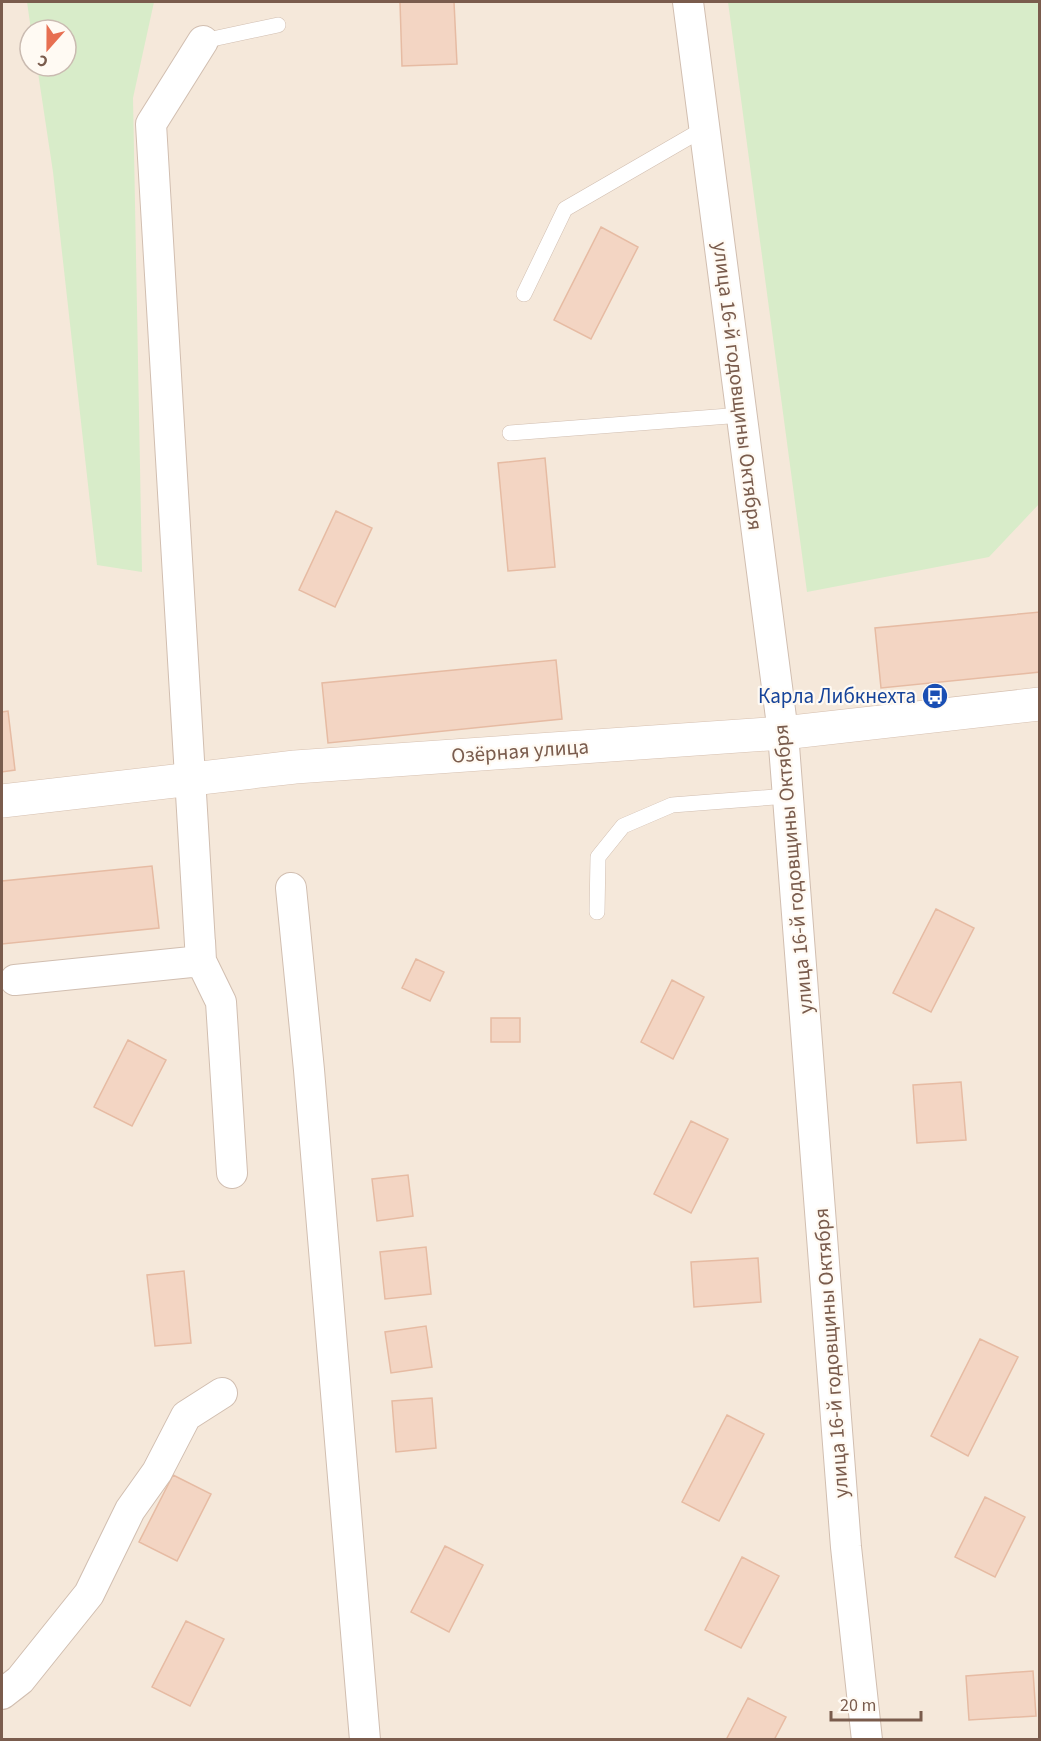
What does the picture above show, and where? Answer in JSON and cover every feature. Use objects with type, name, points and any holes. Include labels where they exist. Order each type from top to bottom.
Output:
[{"type":"street","name":"улица 16-й годовщины Октября","points":[[688,2],[783,733],[846,1547],[867,1740]]},
{"type":"street","name":"Озёрная улица","points":[[2,801],[295,767],[783,733],[1040,704]]},
{"type":"street","points":[[188,780],[201,960],[221,1002],[232,1173]]},
{"type":"street","points":[[291,888],[309,1070],[365,1740]]},
{"type":"street","points":[[15,980],[201,960]]},
{"type":"street","points":[[2,1694],[20,1680],[90,1594],[129,1510],[157,1472],[186,1416],[222,1393]]},
{"type":"lane","points":[[188,780],[151,124],[203,41],[278,25]]},
{"type":"lane","points":[[524,294],[565,209],[705,128]]},
{"type":"lane","points":[[510,433],[742,415]]},
{"type":"lane","points":[[597,912],[598,857],[623,826],[672,806],[788,796]]},
{"type":"shaded area","points":[[2,2],[1039,2],[1039,1739],[2,1739]]},
{"type":"green space","points":[[27,2],[154,2],[133,98],[142,572],[97,565],[53,172],[39,78],[78,78],[78,18],[29,18]]},
{"type":"green space","points":[[728,2],[1039,2],[1039,504],[989,557],[807,592]]},
{"type":"building","points":[[400,2],[454,2],[457,64],[402,66]]},
{"type":"building","points":[[601,227],[638,247],[591,339],[554,320]]},
{"type":"building","points":[[545,458],[555,567],[508,571],[498,463]]},
{"type":"building","points":[[336,511],[372,528],[335,607],[299,590]]},
{"type":"building","points":[[1040,612],[1040,672],[881,688],[875,628]]},
{"type":"building","points":[[556,660],[562,719],[328,743],[322,683]]},
{"type":"building","points":[[8,711],[15,770],[2,772],[2,712]]},
{"type":"building","points":[[152,866],[159,928],[2,944],[2,881]]},
{"type":"building","points":[[936,909],[974,928],[931,1012],[893,993]]},
{"type":"building","points":[[416,959],[444,972],[430,1001],[402,988]]},
{"type":"building","points":[[672,980],[704,997],[673,1059],[641,1042]]},
{"type":"building","points":[[491,1018],[520,1018],[520,1042],[491,1042]]},
{"type":"building","points":[[128,1040],[166,1060],[132,1126],[94,1107]]},
{"type":"building","points":[[961,1082],[966,1140],[917,1143],[913,1085]]},
{"type":"building","points":[[691,1121],[728,1139],[691,1213],[654,1194]]},
{"type":"building","points":[[408,1175],[413,1216],[377,1221],[372,1179]]},
{"type":"building","points":[[426,1247],[431,1294],[385,1299],[380,1252]]},
{"type":"building","points":[[758,1258],[761,1302],[694,1307],[691,1262]]},
{"type":"building","points":[[184,1271],[191,1343],[155,1346],[147,1275]]},
{"type":"building","points":[[426,1326],[432,1367],[391,1373],[385,1332]]},
{"type":"building","points":[[980,1339],[1018,1357],[968,1456],[931,1436]]},
{"type":"building","points":[[432,1398],[436,1448],[396,1452],[392,1401]]},
{"type":"building","points":[[727,1415],[764,1434],[719,1521],[682,1502]]},
{"type":"building","points":[[173,1475],[211,1494],[177,1561],[139,1542]]},
{"type":"building","points":[[985,1497],[1025,1517],[995,1577],[955,1557]]},
{"type":"building","points":[[445,1546],[483,1565],[449,1632],[411,1612]]},
{"type":"building","points":[[742,1557],[779,1576],[741,1648],[705,1630]]},
{"type":"building","points":[[186,1621],[224,1639],[190,1706],[152,1687]]},
{"type":"building","points":[[1033,1671],[1036,1716],[969,1720],[966,1676]]},
{"type":"building","points":[[748,1698],[786,1717],[774,1740],[726,1740]]},
{"type":"place","name":"Карла Либкнехта","points":[[935,696]]}]
